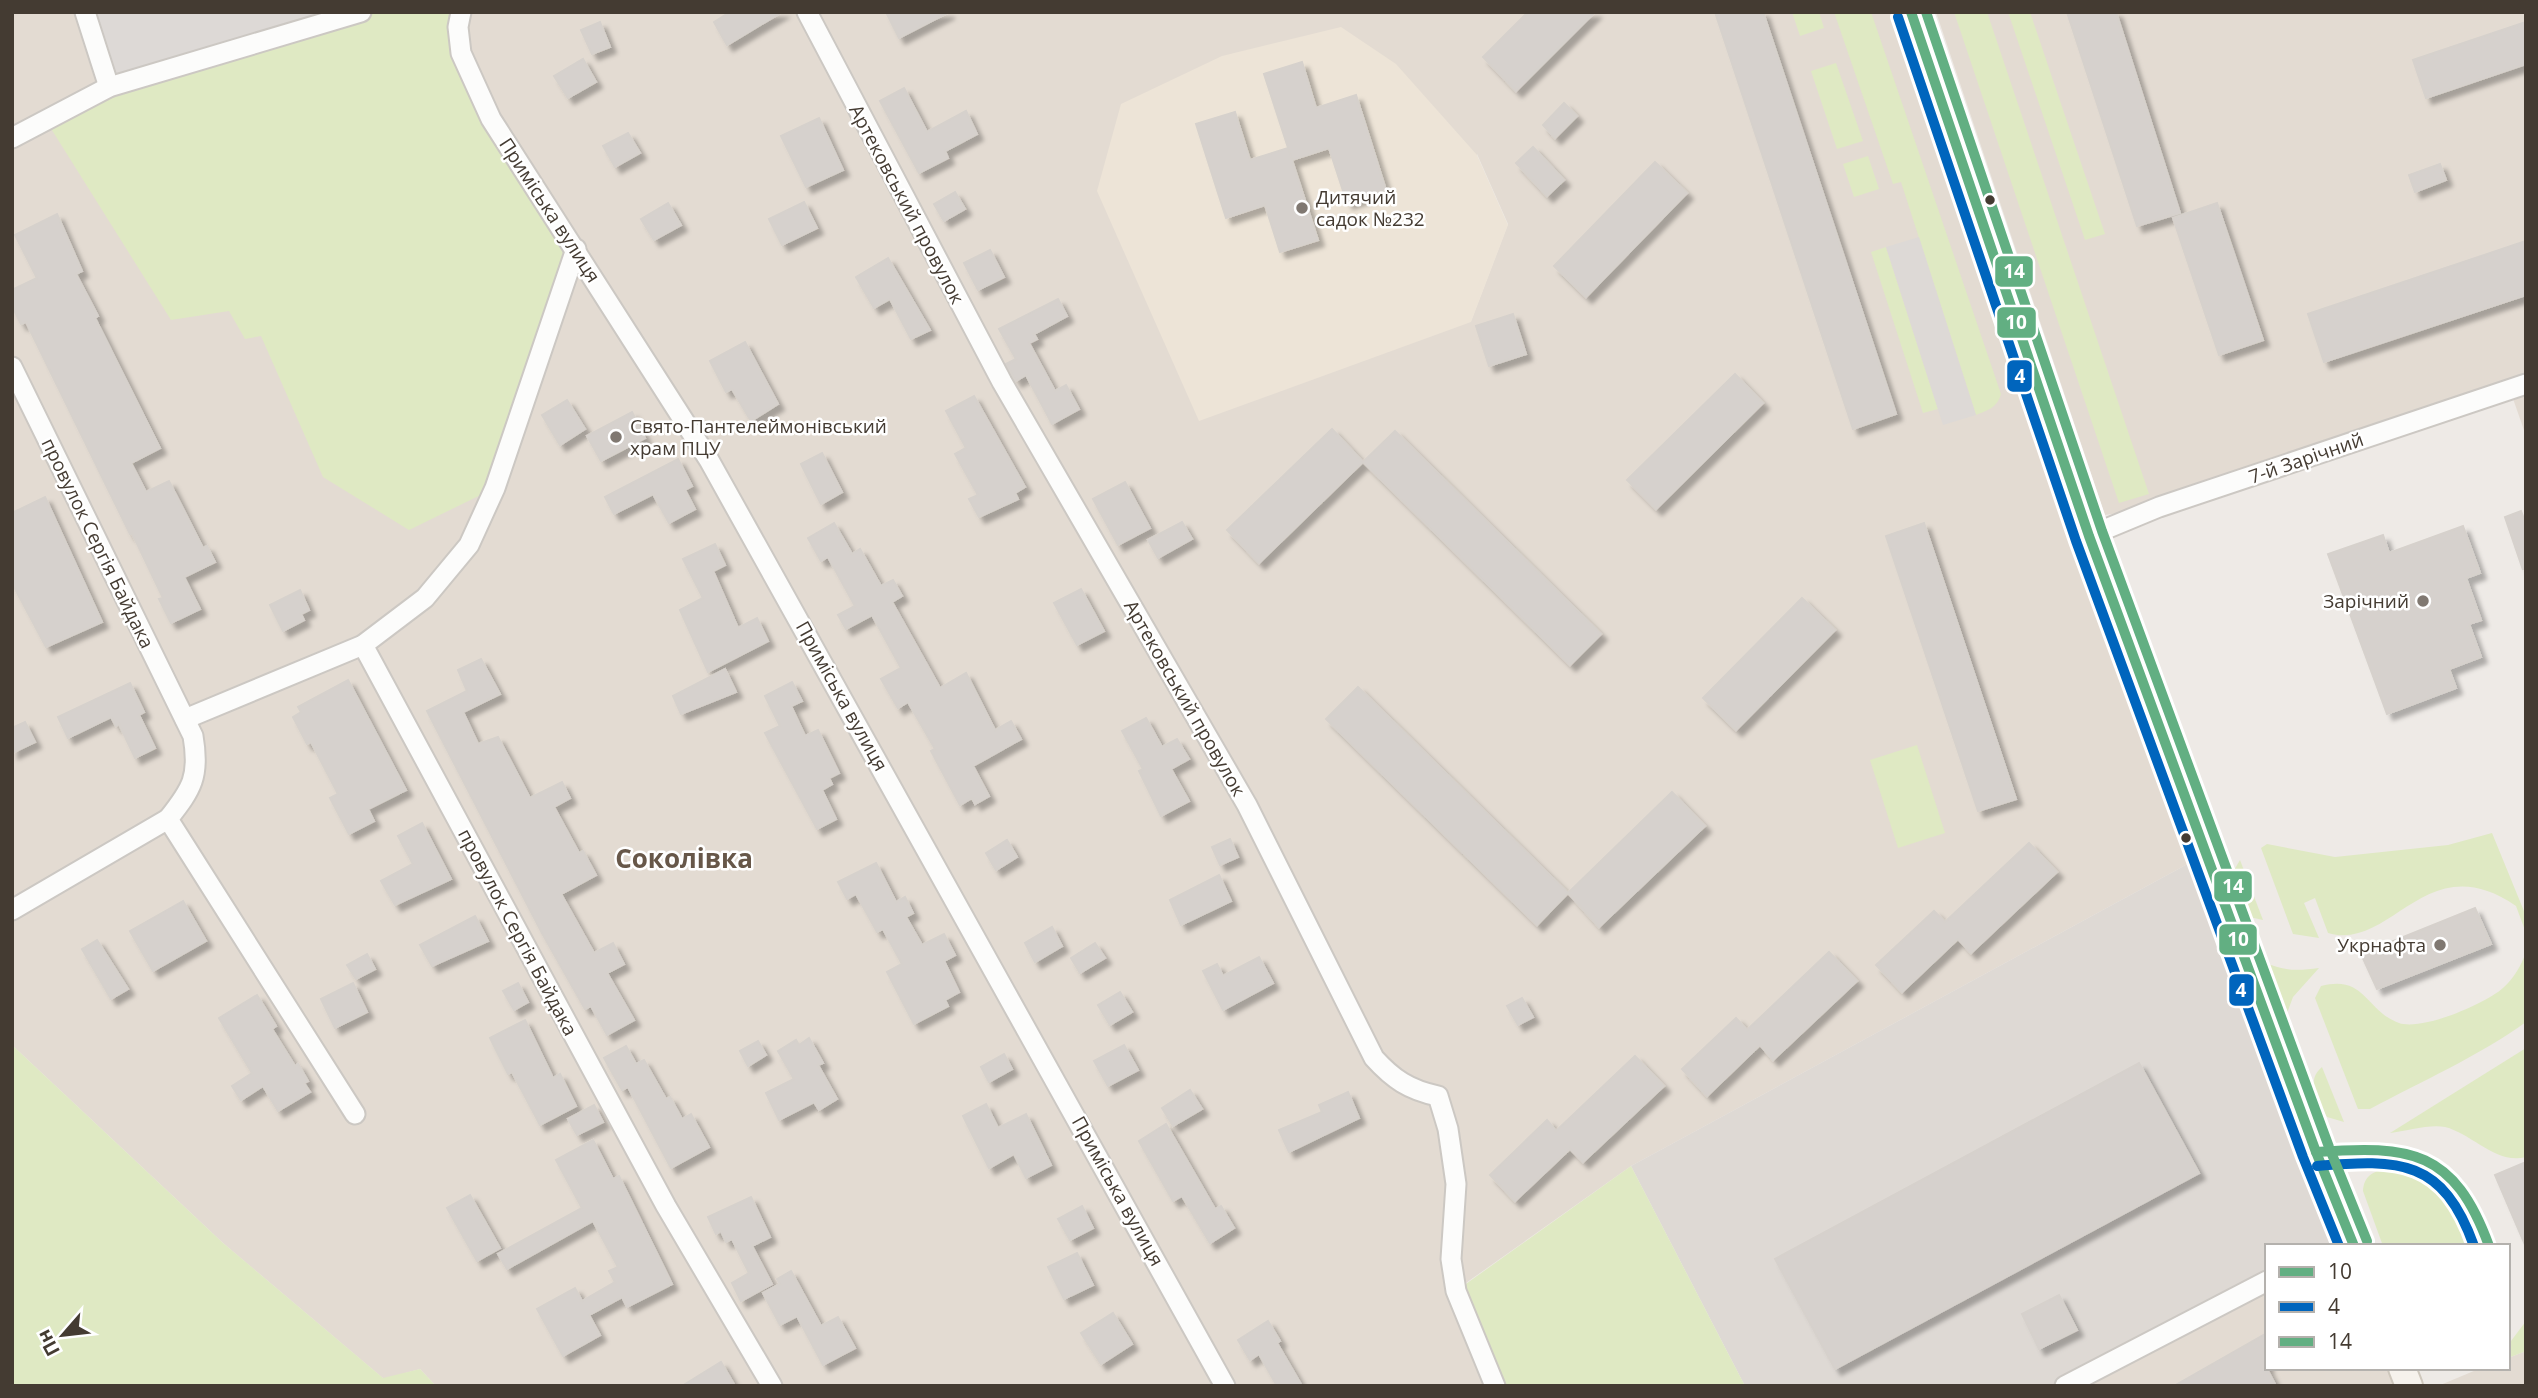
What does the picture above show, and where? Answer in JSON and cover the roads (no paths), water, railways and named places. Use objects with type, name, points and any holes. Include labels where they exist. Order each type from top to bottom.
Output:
[{"type":"main road","points":[[1911,12],[2089,536],[2350,1244]]},
{"type":"street","points":[[85,12],[109,88]]},
{"type":"street","points":[[12,138],[109,88],[361,12]]},
{"type":"street","name":"Приміська вулиця","points":[[461,12],[458,27],[461,53],[473,86],[491,119],[576,248],[709,460],[983,946],[1225,1386]]},
{"type":"street","name":"Артековський провулок","points":[[807,12],[1002,382],[1247,805],[1374,1058],[1392,1078],[1417,1091],[1438,1096],[1448,1129],[1456,1184],[1451,1259],[1456,1291],[1496,1386]]},
{"type":"street","points":[[185,719],[363,645],[425,598],[469,545],[495,488],[576,248]]},
{"type":"street","name":"провулок Сергія Байдака","points":[[12,367],[185,719],[195,747],[195,776],[190,793],[168,820]]},
{"type":"street","name":"7-й Зарічний","points":[[2089,536],[2159,507],[2526,384]]},
{"type":"street","name":"провулок Сергія Байдака","points":[[363,645],[666,1206],[772,1386]]},
{"type":"street","points":[[12,910],[168,820],[355,1114]]},
{"type":"street","points":[[2065,1386],[2265,1282]]},
{"type":"place","name":"Дитячий садок №232","points":[[1302,208]]},
{"type":"place","name":"Свято-Пантелеймонівський храм ПЦУ","points":[[616,437]]},
{"type":"place","name":"Зарічний","points":[[2423,601]]},
{"type":"place","name":"Укрнафта","points":[[2440,945]]},
{"type":"district","name":"Соколівка","points":[[684,859]]}]
